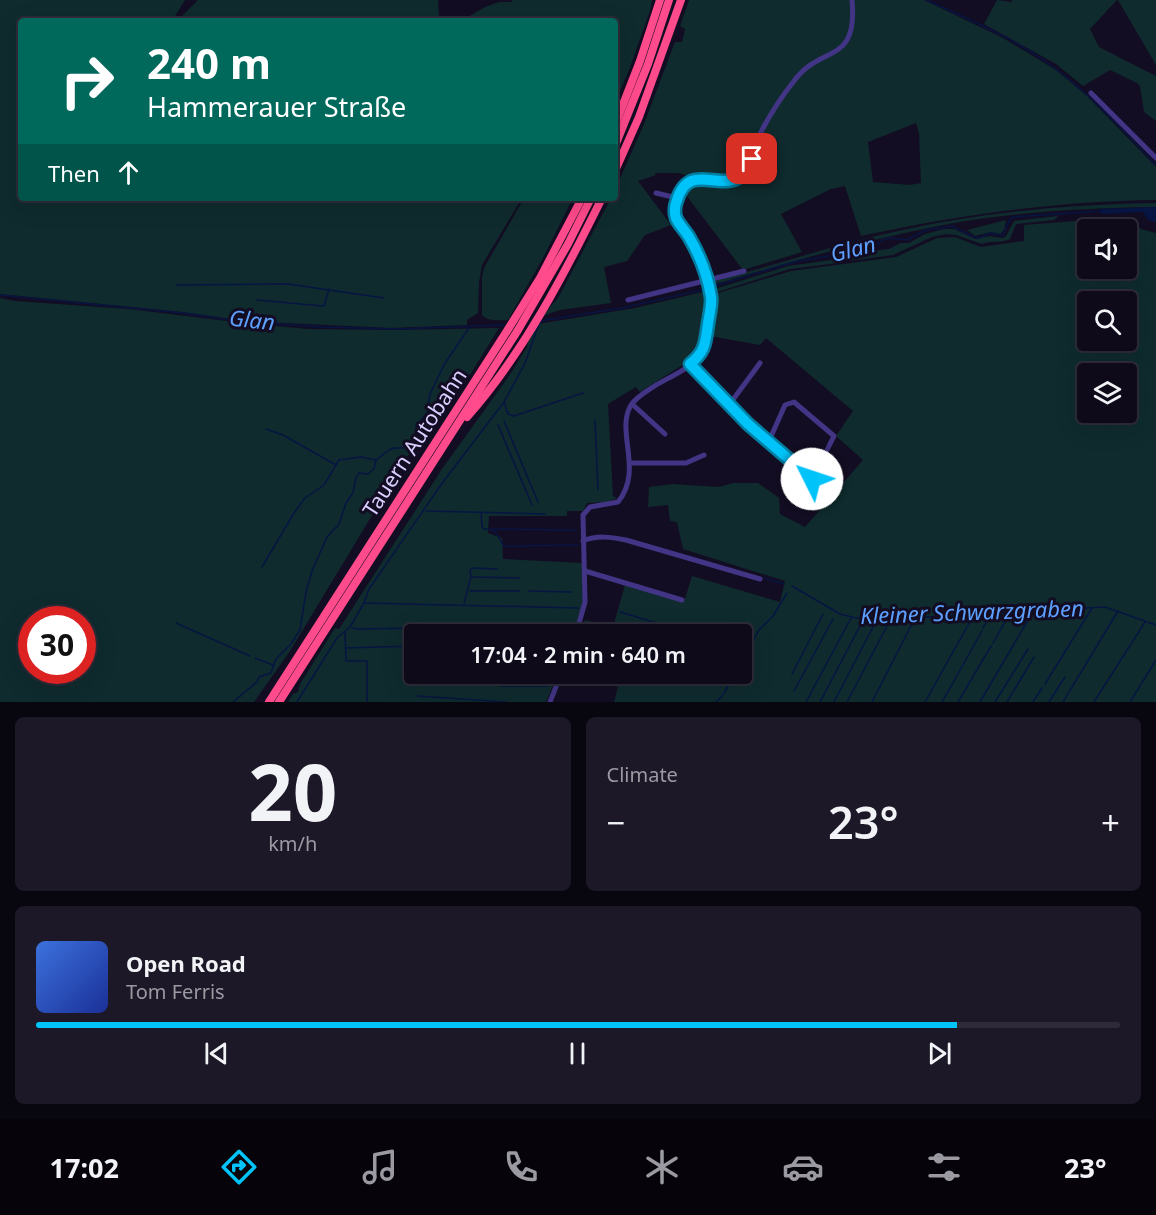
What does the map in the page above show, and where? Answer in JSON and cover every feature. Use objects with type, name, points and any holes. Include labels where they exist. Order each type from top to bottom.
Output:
[{"type":"highway","points":[[618,117],[660,0]]},
{"type":"highway","points":[[618,139],[648,64],[669,0]]},
{"type":"highway","points":[[618,164],[643,107],[681,0]]},
{"type":"highway","name":"Tauern Autobahn","points":[[271,701],[507,332],[553,254],[580,201]]},
{"type":"highway","points":[[452,433],[526,317],[590,201]]},
{"type":"highway","points":[[452,433],[483,399],[530,329],[583,237],[601,201]]},
{"type":"highway","name":"Tauern Autobahn","points":[[271,701],[452,433]]},
{"type":"street","points":[[579,624],[584,608],[585,572],[582,519],[590,507],[618,502],[627,485],[630,463],[627,425],[632,404],[639,396],[690,364],[700,356],[705,347],[711,296],[692,243],[677,220],[675,206],[677,198],[686,184],[693,180],[727,182],[738,179],[744,174],[761,132],[792,82],[804,70],[839,48],[850,36],[853,24],[852,0]]},
{"type":"street","points":[[1091,93],[1156,158]]},
{"type":"street","points":[[656,193],[677,198]]},
{"type":"street","points":[[628,300],[744,271]]},
{"type":"street","points":[[729,405],[760,363]]},
{"type":"street","points":[[690,364],[729,405],[810,479],[813,478],[834,436],[794,402],[790,402],[785,405],[769,441]]},
{"type":"street","points":[[632,404],[665,434]]},
{"type":"street","points":[[630,463],[686,463],[704,455]]},
{"type":"street","points":[[583,541],[597,537],[626,540],[759,579]]},
{"type":"street","points":[[585,572],[682,600]]},
{"type":"street","points":[[550,702],[557,684]]},
{"type":"green space","points":[[0,0],[185,0],[174,18],[18,18],[18,201],[520,201],[482,265],[478,313],[467,320],[467,325],[390,328],[245,321],[183,312],[0,294]]},
{"type":"green space","points":[[198,0],[438,0],[439,18],[180,18]]},
{"type":"green space","points":[[512,0],[652,0],[618,96],[618,18],[466,18],[485,7],[499,2],[512,2]]},
{"type":"green space","points":[[689,0],[924,0],[1003,38],[1056,70],[1087,96],[1156,167],[1156,200],[1082,203],[1008,210],[861,236],[845,186],[831,189],[781,214],[802,252],[743,270],[683,191],[695,181],[693,177],[678,173],[655,173],[656,175],[638,181],[671,225],[645,235],[627,261],[604,267],[611,303],[560,310],[542,316],[558,298],[609,201],[618,201],[618,183],[644,124],[675,42],[682,42],[685,29],[680,26]],"holes":[[[916,123],[919,133],[921,183],[910,185],[873,182],[868,142]]]},
{"type":"green space","points":[[997,0],[1011,2],[1013,0],[1117,0],[1090,29],[1099,47],[1156,76],[1156,121],[1144,112],[1140,86],[1137,83],[1110,70],[1083,86],[1056,64],[984,24]]},
{"type":"green space","points":[[1118,0],[1156,0],[1156,65]]},
{"type":"green space","points":[[522,201],[572,201],[508,320],[490,320],[482,315],[484,268]]},
{"type":"green space","points":[[1156,203],[1156,207],[1049,212],[943,225],[855,245],[709,286],[708,282],[866,238],[955,220],[1089,205]]},
{"type":"green space","points":[[1058,216],[1054,220],[1016,224],[1010,239],[1003,241],[982,244],[946,234],[932,237],[893,255],[849,261],[845,259],[838,263],[790,269],[714,293],[712,290],[788,266],[838,259],[848,254],[889,249],[944,229],[954,229],[975,239],[989,236],[1003,238],[1014,221]]},
{"type":"green space","points":[[1006,220],[1004,230],[1000,234],[991,232],[975,236],[967,230]]},
{"type":"green space","points":[[1077,221],[1077,279],[1137,279],[1137,225],[1141,229],[1156,233],[1156,702],[614,702],[618,687],[609,684],[752,684],[752,624],[614,624],[625,585],[684,602],[692,576],[780,602],[785,581],[683,549],[677,522],[670,521],[668,505],[648,507],[649,487],[673,484],[719,487],[733,483],[758,483],[779,498],[780,514],[805,527],[863,460],[836,436],[853,411],[766,338],[760,345],[710,336],[714,297],[718,293],[791,271],[896,257],[937,238],[955,237],[981,247],[1024,241],[1024,225]]},
{"type":"green space","points":[[707,291],[709,295],[706,328],[695,357],[640,392],[636,387],[608,404],[613,496],[617,498],[608,502],[587,503],[583,511],[567,511],[567,516],[489,516],[488,533],[502,538],[503,559],[582,563],[583,606],[577,624],[404,624],[404,684],[554,684],[546,702],[288,702],[293,694],[298,692],[300,684],[335,628],[339,629],[442,469],[511,373],[538,324],[635,308]]},
{"type":"green space","points":[[0,298],[129,309],[307,329],[499,328],[465,383],[459,382],[456,388],[458,391],[453,398],[446,397],[433,417],[432,425],[435,429],[422,447],[414,446],[290,651],[254,702],[0,702]]},
{"type":"green space","points":[[585,620],[601,624],[583,624]]},
{"type":"water","points":[[1156,207],[1156,222],[1148,220],[1143,212],[1101,214],[1100,209]]},
{"type":"waterway","points":[[927,0],[1002,36],[1045,61],[1089,97],[1156,165]]},
{"type":"waterway","name":"Glan","points":[[711,287],[794,262],[834,255],[845,247],[868,250],[874,248],[882,240],[891,238],[907,240],[926,230],[952,226],[979,238],[990,233],[1003,235],[1010,219],[1014,217],[1101,211]]},
{"type":"waterway","points":[[176,285],[288,284],[384,298]]},
{"type":"waterway","points":[[257,300],[324,306],[329,289]]},
{"type":"waterway","points":[[297,702],[337,638],[350,627],[369,589],[443,482],[504,402],[525,363],[540,321],[622,308],[706,289]]},
{"type":"waterway","name":"Glan","points":[[0,295],[183,313],[238,321],[322,327],[397,329],[504,325]]},
{"type":"waterway","points":[[262,567],[294,513],[305,498],[324,485],[339,460],[361,457],[376,460],[392,449],[411,448],[415,445],[416,426],[427,413],[430,394],[445,363],[469,328]]},
{"type":"waterway","points":[[504,402],[508,414],[514,416],[583,393]]},
{"type":"waterway","points":[[595,420],[598,490]]},
{"type":"waterway","points":[[504,421],[538,502]]},
{"type":"waterway","points":[[498,425],[532,505]]},
{"type":"waterway","points":[[266,429],[283,435],[336,465]]},
{"type":"waterway","points":[[233,702],[257,682],[259,677],[271,673],[276,659],[291,644],[300,630],[312,571],[327,537],[339,524],[346,503],[353,493],[356,477],[359,473],[368,474],[374,469],[376,460]]},
{"type":"waterway","points":[[426,511],[545,514]]},
{"type":"waterway","points":[[481,513],[482,527],[493,530],[504,546],[578,545]]},
{"type":"waterway","points":[[493,529],[576,530]]},
{"type":"waterway","points":[[464,603],[471,577],[470,570],[472,568],[497,569]]},
{"type":"waterway","points":[[473,577],[520,578]]},
{"type":"waterway","name":"Kleiner Schwarzgraben","points":[[764,578],[784,584]]},
{"type":"waterway","name":"Kleiner Schwarzgraben","points":[[792,586],[840,614],[856,618],[912,618],[1105,607],[1156,625]]},
{"type":"waterway","points":[[470,591],[520,591]]},
{"type":"waterway","points":[[529,591],[571,592]]},
{"type":"waterway","points":[[752,642],[759,630],[773,616],[787,593]]},
{"type":"waterway","points":[[364,603],[578,608]]},
{"type":"waterway","points":[[1045,684],[1092,608]]},
{"type":"waterway","points":[[980,702],[1034,610]]},
{"type":"waterway","points":[[1063,702],[1118,611]]},
{"type":"waterway","points":[[620,612],[660,624]]},
{"type":"waterway","points":[[983,628],[991,613]]},
{"type":"waterway","points":[[993,643],[1010,613]]},
{"type":"waterway","points":[[792,674],[823,614]]},
{"type":"waterway","points":[[925,702],[972,618],[971,616]]},
{"type":"waterway","points":[[806,702],[851,618]]},
{"type":"waterway","points":[[872,702],[915,618]]},
{"type":"waterway","points":[[794,691],[833,619]]},
{"type":"waterway","points":[[1094,702],[1145,622]]},
{"type":"waterway","points":[[176,623],[250,656]]},
{"type":"waterway","points":[[820,702],[861,624]]},
{"type":"waterway","points":[[834,702],[874,625]]},
{"type":"waterway","points":[[847,702],[887,626]]},
{"type":"waterway","points":[[352,628],[404,628]]},
{"type":"waterway","points":[[942,702],[982,631]]},
{"type":"waterway","points":[[345,632],[346,661],[367,661],[367,702]]},
{"type":"waterway","points":[[346,648],[404,646]]},
{"type":"waterway","points":[[958,702],[991,646]]},
{"type":"waterway","points":[[995,702],[1028,649]]},
{"type":"waterway","points":[[1007,702],[1034,657]]},
{"type":"waterway","points":[[255,658],[273,665]]},
{"type":"waterway","points":[[1130,702],[1156,660]]},
{"type":"waterway","points":[[1049,702],[1065,677]]},
{"type":"waterway","points":[[724,693],[729,684]]},
{"type":"waterway","points":[[501,686],[548,686]]},
{"type":"waterway","points":[[1033,702],[1042,688]]},
{"type":"waterway","points":[[716,702],[723,695]]},
{"type":"waterway","points":[[417,696],[506,702]]},
{"type":"route","points":[[752,159],[747,170],[738,179],[727,182],[697,178],[686,184],[677,198],[675,215],[698,255],[711,296],[705,347],[700,356],[690,364],[748,424],[812,479]]}]
